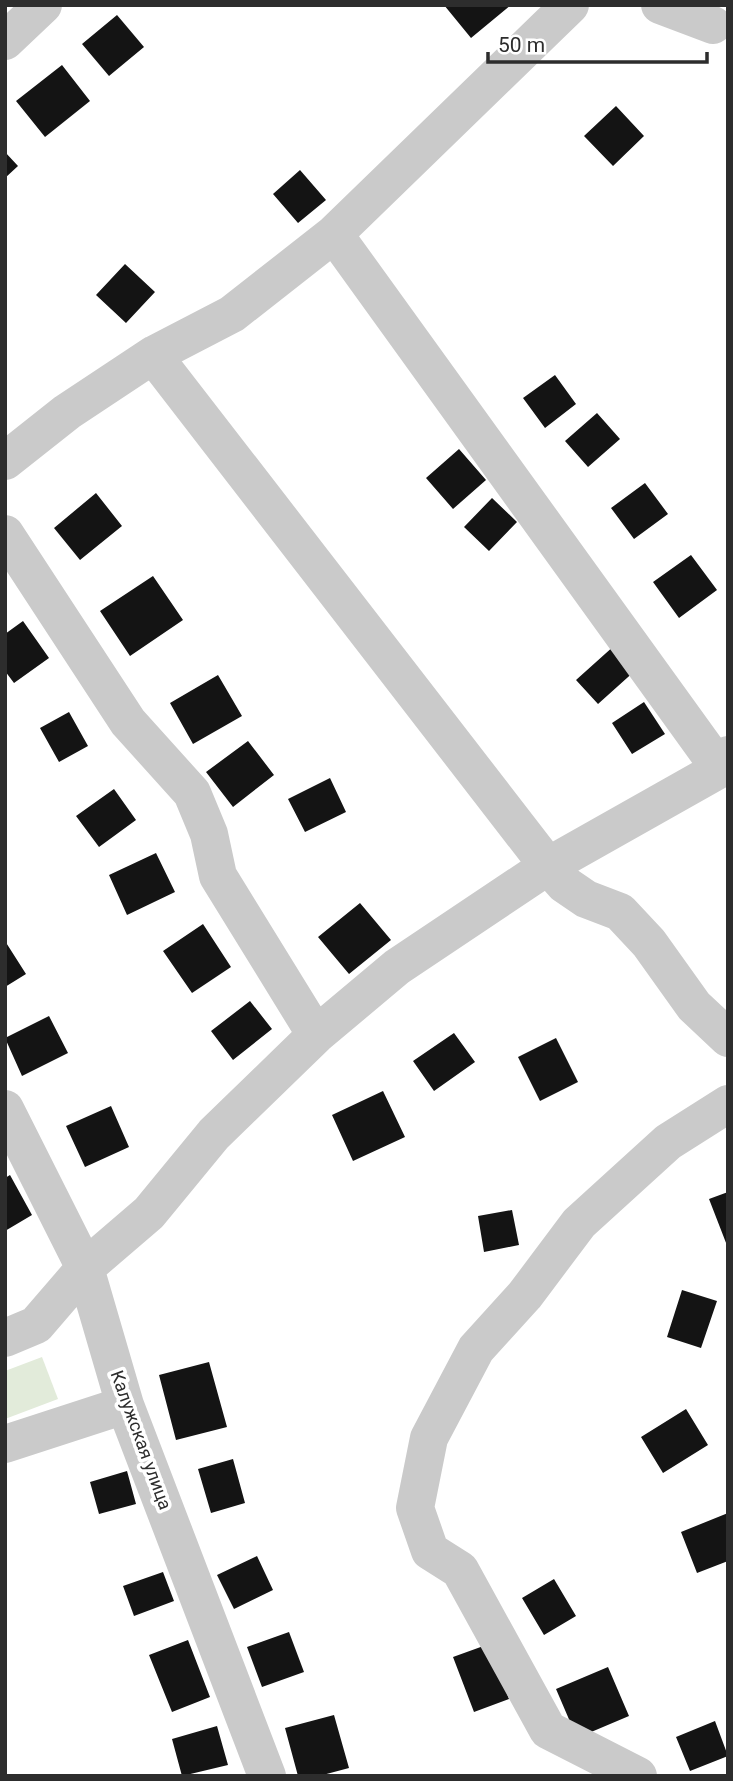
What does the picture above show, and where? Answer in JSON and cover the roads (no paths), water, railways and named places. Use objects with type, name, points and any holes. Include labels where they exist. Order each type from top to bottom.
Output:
[{"type":"street","points":[[5,41],[43,5]]},
{"type":"street","points":[[5,461],[67,412],[153,355],[232,314],[334,234],[570,5]]},
{"type":"street","points":[[660,5],[713,26]]},
{"type":"street","points":[[5,1338],[36,1325],[85,1268],[149,1213],[215,1134],[316,1035],[397,967],[548,866],[724,762],[334,234]]},
{"type":"street","points":[[153,355],[548,866],[564,884],[586,899],[620,912],[649,943],[694,1006],[728,1038]]},
{"type":"street","points":[[5,534],[128,722],[192,793],[209,834],[218,876],[316,1035]]},
{"type":"street","points":[[638,1776],[548,1730],[460,1570],[430,1551],[415,1508],[429,1438],[476,1349],[525,1295],[579,1223],[668,1142],[728,1104]]},
{"type":"street","name":"Калужская улица","points":[[5,1109],[85,1268],[125,1405],[267,1776]]},
{"type":"street","points":[[5,1444],[125,1405]]}]
